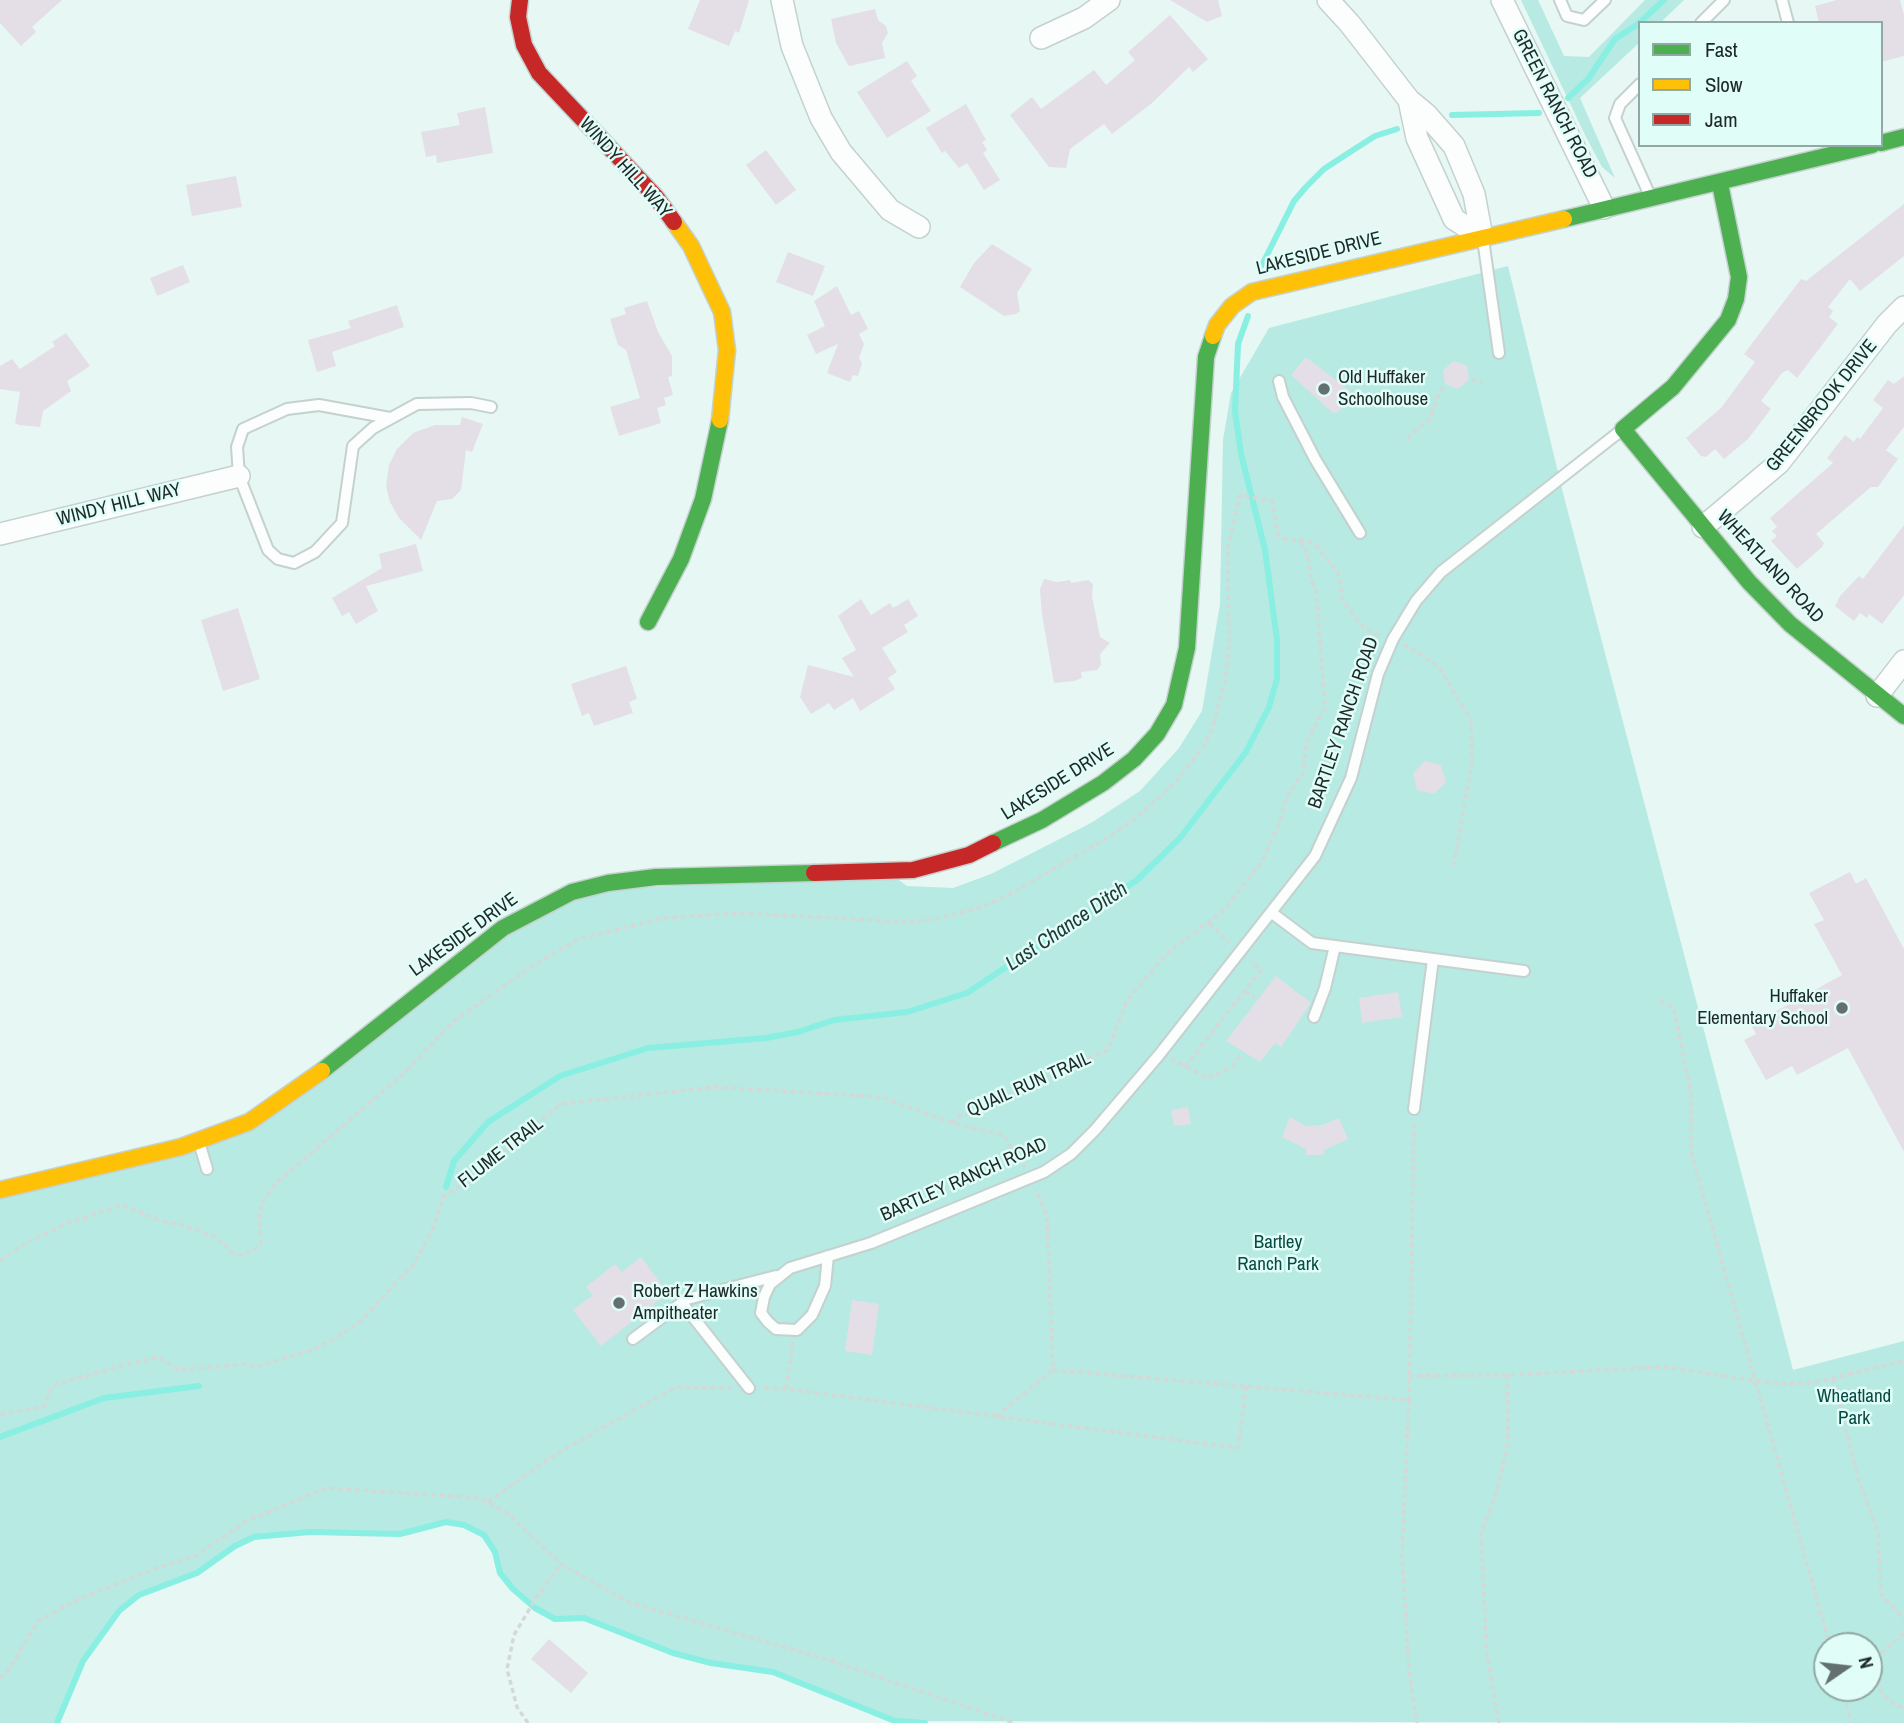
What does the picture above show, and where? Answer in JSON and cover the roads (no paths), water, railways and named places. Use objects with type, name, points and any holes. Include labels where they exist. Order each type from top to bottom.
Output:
[{"type":"street","name":"WINDY HILL WAY","points":[[520,0],[518,17],[524,45],[540,73],[656,197],[691,246],[722,312],[727,350],[722,418],[703,499],[681,559],[648,622]]},
{"type":"street","points":[[782,0],[792,46],[821,118],[841,152],[891,210],[919,227]]},
{"type":"street","points":[[1041,38],[1073,24],[1109,0]]},
{"type":"street","points":[[1328,0],[1409,100],[1454,146],[1474,194],[1482,237]]},
{"type":"street","name":"GREEN RANCH ROAD","points":[[1502,0],[1604,208]]},
{"type":"street","points":[[1409,100],[1417,138],[1454,219],[1482,237]]},
{"type":"street","points":[[1883,142],[1904,137]]},
{"type":"street","name":"LAKESIDE DRIVE","points":[[0,1190],[199,1142],[248,1122],[284,1100],[480,945],[554,900],[589,888],[629,880],[762,873],[869,873],[933,867],[1009,837],[1120,771],[1157,734],[1174,705],[1187,648],[1206,357],[1224,315],[1243,297],[1277,284],[1604,208],[1720,184],[1819,152],[1857,147]]},
{"type":"street","name":"BARTLEY RANCH ROAD","points":[[1623,429],[1673,387],[1728,320],[1736,299],[1739,277],[1720,184]]},
{"type":"street","name":"GREENBROOK DRIVE","points":[[1703,527],[1779,463],[1887,324],[1904,307]]},
{"type":"street","name":"WHEATLAND ROAD","points":[[1623,429],[1703,527],[1790,624],[1904,716]]},
{"type":"street","name":"WINDY HILL WAY","points":[[0,534],[239,476]]},
{"type":"street","points":[[1877,696],[1904,660]]},
{"type":"lane","points":[[1560,0],[1567,16],[1584,20],[1605,0]]},
{"type":"lane","points":[[1703,21],[1724,0]]},
{"type":"lane","points":[[1782,0],[1787,21]]},
{"type":"lane","points":[[1638,86],[1620,103],[1615,118],[1651,198]]},
{"type":"lane","points":[[1482,237],[1499,353]]},
{"type":"lane","points":[[1279,381],[1283,397],[1315,459],[1360,533]]},
{"type":"lane","points":[[390,418],[319,405],[287,409],[243,429],[237,447],[239,476],[268,551],[278,559],[294,563],[315,552],[342,523],[353,446],[373,428],[417,404],[443,402],[491,407]]},
{"type":"lane","name":"BARTLEY RANCH ROAD","points":[[682,1303],[778,1275],[790,1268],[871,1243],[1032,1177],[1079,1146],[1161,1052],[1315,856],[1339,809],[1354,767],[1378,674],[1393,639],[1431,581],[1529,500],[1623,429]]},
{"type":"lane","points":[[1272,913],[1312,943],[1524,971]]},
{"type":"lane","points":[[1314,1017],[1325,988],[1335,946]]},
{"type":"lane","points":[[1414,1109],[1433,959]]},
{"type":"lane","points":[[199,1142],[207,1169]]},
{"type":"lane","points":[[778,1275],[769,1284],[761,1313],[776,1329],[797,1330],[820,1302],[828,1272],[828,1256]]},
{"type":"lane","points":[[633,1339],[682,1303],[750,1388]]},
{"type":"waterway","name":"Last Chance Ditch","points":[[1641,21],[1664,0]]},
{"type":"waterway","name":"Last Chance Ditch","points":[[1568,98],[1588,79],[1615,39],[1638,24]]},
{"type":"waterway","name":"Last Chance Ditch","points":[[1452,115],[1539,113]]},
{"type":"waterway","name":"Last Chance Ditch","points":[[1262,265],[1294,201],[1306,187],[1324,169],[1375,136],[1397,129]]},
{"type":"waterway","name":"Last Chance Ditch","points":[[446,1187],[454,1161],[488,1122],[560,1076],[648,1048],[766,1038],[798,1032],[834,1020],[907,1012],[967,993],[1137,880],[1180,838],[1246,752],[1269,707],[1277,679],[1277,640],[1265,550],[1241,454],[1235,411],[1238,344],[1248,316]]},
{"type":"waterway","name":"Last Chance Ditch","points":[[0,1437],[104,1398],[199,1386]]},
{"type":"waterway","points":[[57,1723],[83,1661],[119,1611],[139,1595],[197,1573],[235,1546],[254,1537],[310,1532],[400,1534],[446,1522],[464,1525],[484,1535],[495,1552],[500,1573],[513,1589],[535,1608],[555,1619],[584,1618],[673,1653],[711,1663],[773,1672],[895,1721],[925,1723]]},
{"type":"place","name":"Old Huffaker Schoolhouse","points":[[1324,389]]},
{"type":"place","name":"Huffaker Elementary School","points":[[1842,1008]]},
{"type":"place","name":"Robert Z Hawkins Ampitheater","points":[[619,1303]]},
{"type":"park label","name":"Bartley Ranch Park","points":[[1278,1254]]},
{"type":"park label","name":"Wheatland Park","points":[[1854,1408]]}]
